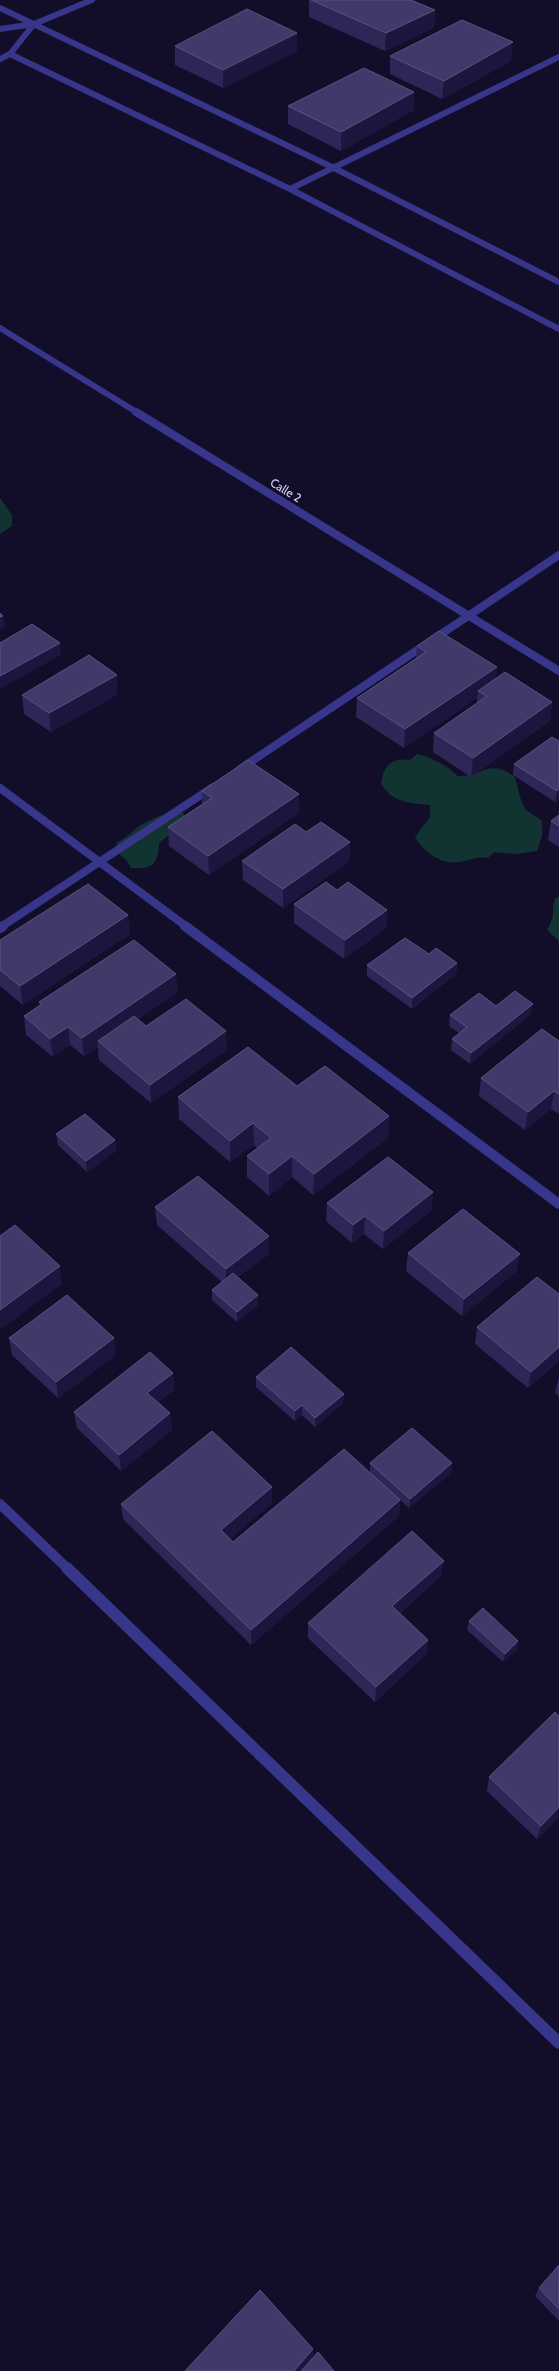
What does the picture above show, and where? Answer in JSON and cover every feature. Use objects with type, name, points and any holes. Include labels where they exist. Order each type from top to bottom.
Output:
[{"type":"street","points":[[0,29],[34,24],[92,0]]},
{"type":"street","points":[[0,8],[334,168],[559,282]]},
{"type":"street","points":[[0,58],[10,54],[34,24]]},
{"type":"street","points":[[10,54],[290,189],[559,329]]},
{"type":"street","points":[[290,189],[559,57]]},
{"type":"street","name":"Calle 2","points":[[0,328],[559,672]]},
{"type":"street","points":[[232,775],[470,617],[559,555]]},
{"type":"street","points":[[0,928],[218,783]]},
{"type":"street","points":[[0,788],[559,1204]]},
{"type":"street","points":[[0,1504],[559,2043]]},
{"type":"green space","points":[[0,498],[12,515],[12,526],[0,534]]},
{"type":"green space","points":[[417,754],[439,762],[450,769],[457,776],[466,776],[491,768],[505,771],[514,776],[521,801],[526,810],[542,821],[542,836],[537,851],[515,854],[494,852],[488,858],[452,862],[439,859],[427,852],[415,837],[430,817],[430,805],[402,801],[390,795],[381,783],[384,771],[390,764],[398,760],[410,760]]},
{"type":"green space","points":[[174,812],[184,813],[183,824],[159,843],[156,861],[145,868],[131,868],[127,861],[115,850],[117,842],[148,821]]},
{"type":"green space","points":[[559,897],[559,941],[547,930],[552,917],[555,898]]},
{"type":"building","points":[[311,0],[411,0],[435,10],[386,33]]},
{"type":"building","points":[[247,9],[297,33],[223,70],[175,46]]},
{"type":"building","points":[[462,20],[513,42],[444,81],[390,56]]},
{"type":"building","points":[[364,68],[414,92],[341,132],[288,106]]},
{"type":"building","points":[[32,624],[60,643],[0,676],[0,643]]},
{"type":"building","points":[[439,631],[497,667],[405,729],[357,698],[426,652],[417,646]]},
{"type":"building","points":[[89,655],[117,675],[49,713],[22,695]]},
{"type":"building","points":[[505,672],[552,702],[473,758],[434,733],[487,696],[478,691]]},
{"type":"building","points":[[552,737],[559,741],[559,789],[557,791],[514,764]]},
{"type":"building","points":[[248,760],[299,794],[208,856],[168,827],[212,798],[202,791]]},
{"type":"building","points":[[559,815],[559,826],[551,821]]},
{"type":"building","points":[[321,822],[350,842],[283,889],[242,861],[295,824],[306,832]]},
{"type":"building","points":[[326,882],[337,890],[348,882],[387,910],[345,940],[294,904]]},
{"type":"building","points":[[88,884],[128,915],[20,986],[0,970],[0,940]]},
{"type":"building","points":[[405,938],[429,954],[436,948],[457,963],[412,998],[367,965]]},
{"type":"building","points":[[134,940],[176,974],[82,1038],[68,1027],[50,1039],[24,1016],[42,1004],[39,1002]]},
{"type":"building","points":[[515,991],[533,1004],[471,1053],[452,1039],[467,1027],[450,1015],[479,993],[496,1006]]},
{"type":"building","points":[[186,999],[226,1031],[150,1085],[98,1041],[134,1016],[146,1026]]},
{"type":"building","points":[[542,1029],[559,1041],[559,1094],[554,1091],[528,1112],[481,1078]]},
{"type":"building","points":[[248,1047],[297,1086],[325,1066],[389,1116],[314,1174],[292,1156],[269,1174],[247,1156],[271,1138],[253,1123],[230,1141],[178,1097]]},
{"type":"building","points":[[85,1114],[115,1140],[86,1161],[56,1134]]},
{"type":"building","points":[[388,1157],[433,1192],[384,1231],[365,1216],[353,1225],[327,1203]]},
{"type":"building","points":[[198,1176],[269,1236],[226,1269],[155,1207]]},
{"type":"building","points":[[463,1209],[520,1254],[464,1299],[408,1253]]},
{"type":"building","points":[[15,1225],[60,1266],[0,1310],[0,1236]]},
{"type":"building","points":[[233,1273],[258,1295],[237,1312],[212,1290]]},
{"type":"building","points":[[537,1277],[559,1294],[559,1347],[531,1372],[477,1327]]},
{"type":"building","points":[[67,1295],[114,1338],[56,1382],[9,1338]]},
{"type":"building","points":[[291,1347],[344,1394],[315,1418],[302,1405],[295,1411],[256,1377]]},
{"type":"building","points":[[150,1352],[173,1373],[147,1393],[170,1413],[119,1455],[74,1412]]},
{"type":"building","points":[[412,1428],[452,1463],[410,1499],[370,1463]]},
{"type":"building","points":[[212,1431],[272,1487],[221,1530],[233,1542],[344,1449],[400,1500],[251,1630],[121,1504]]},
{"type":"building","points":[[412,1531],[444,1561],[392,1606],[428,1640],[376,1687],[308,1623]]},
{"type":"building","points":[[483,1608],[518,1641],[505,1654],[469,1621]]},
{"type":"building","points":[[555,1712],[559,1716],[559,1807],[541,1826],[489,1777]]},
{"type":"building","points":[[559,2265],[559,2309],[539,2288]]},
{"type":"building","points":[[260,2290],[313,2349],[294,2371],[185,2371]]},
{"type":"building","points":[[318,2352],[334,2371],[301,2371]]}]
